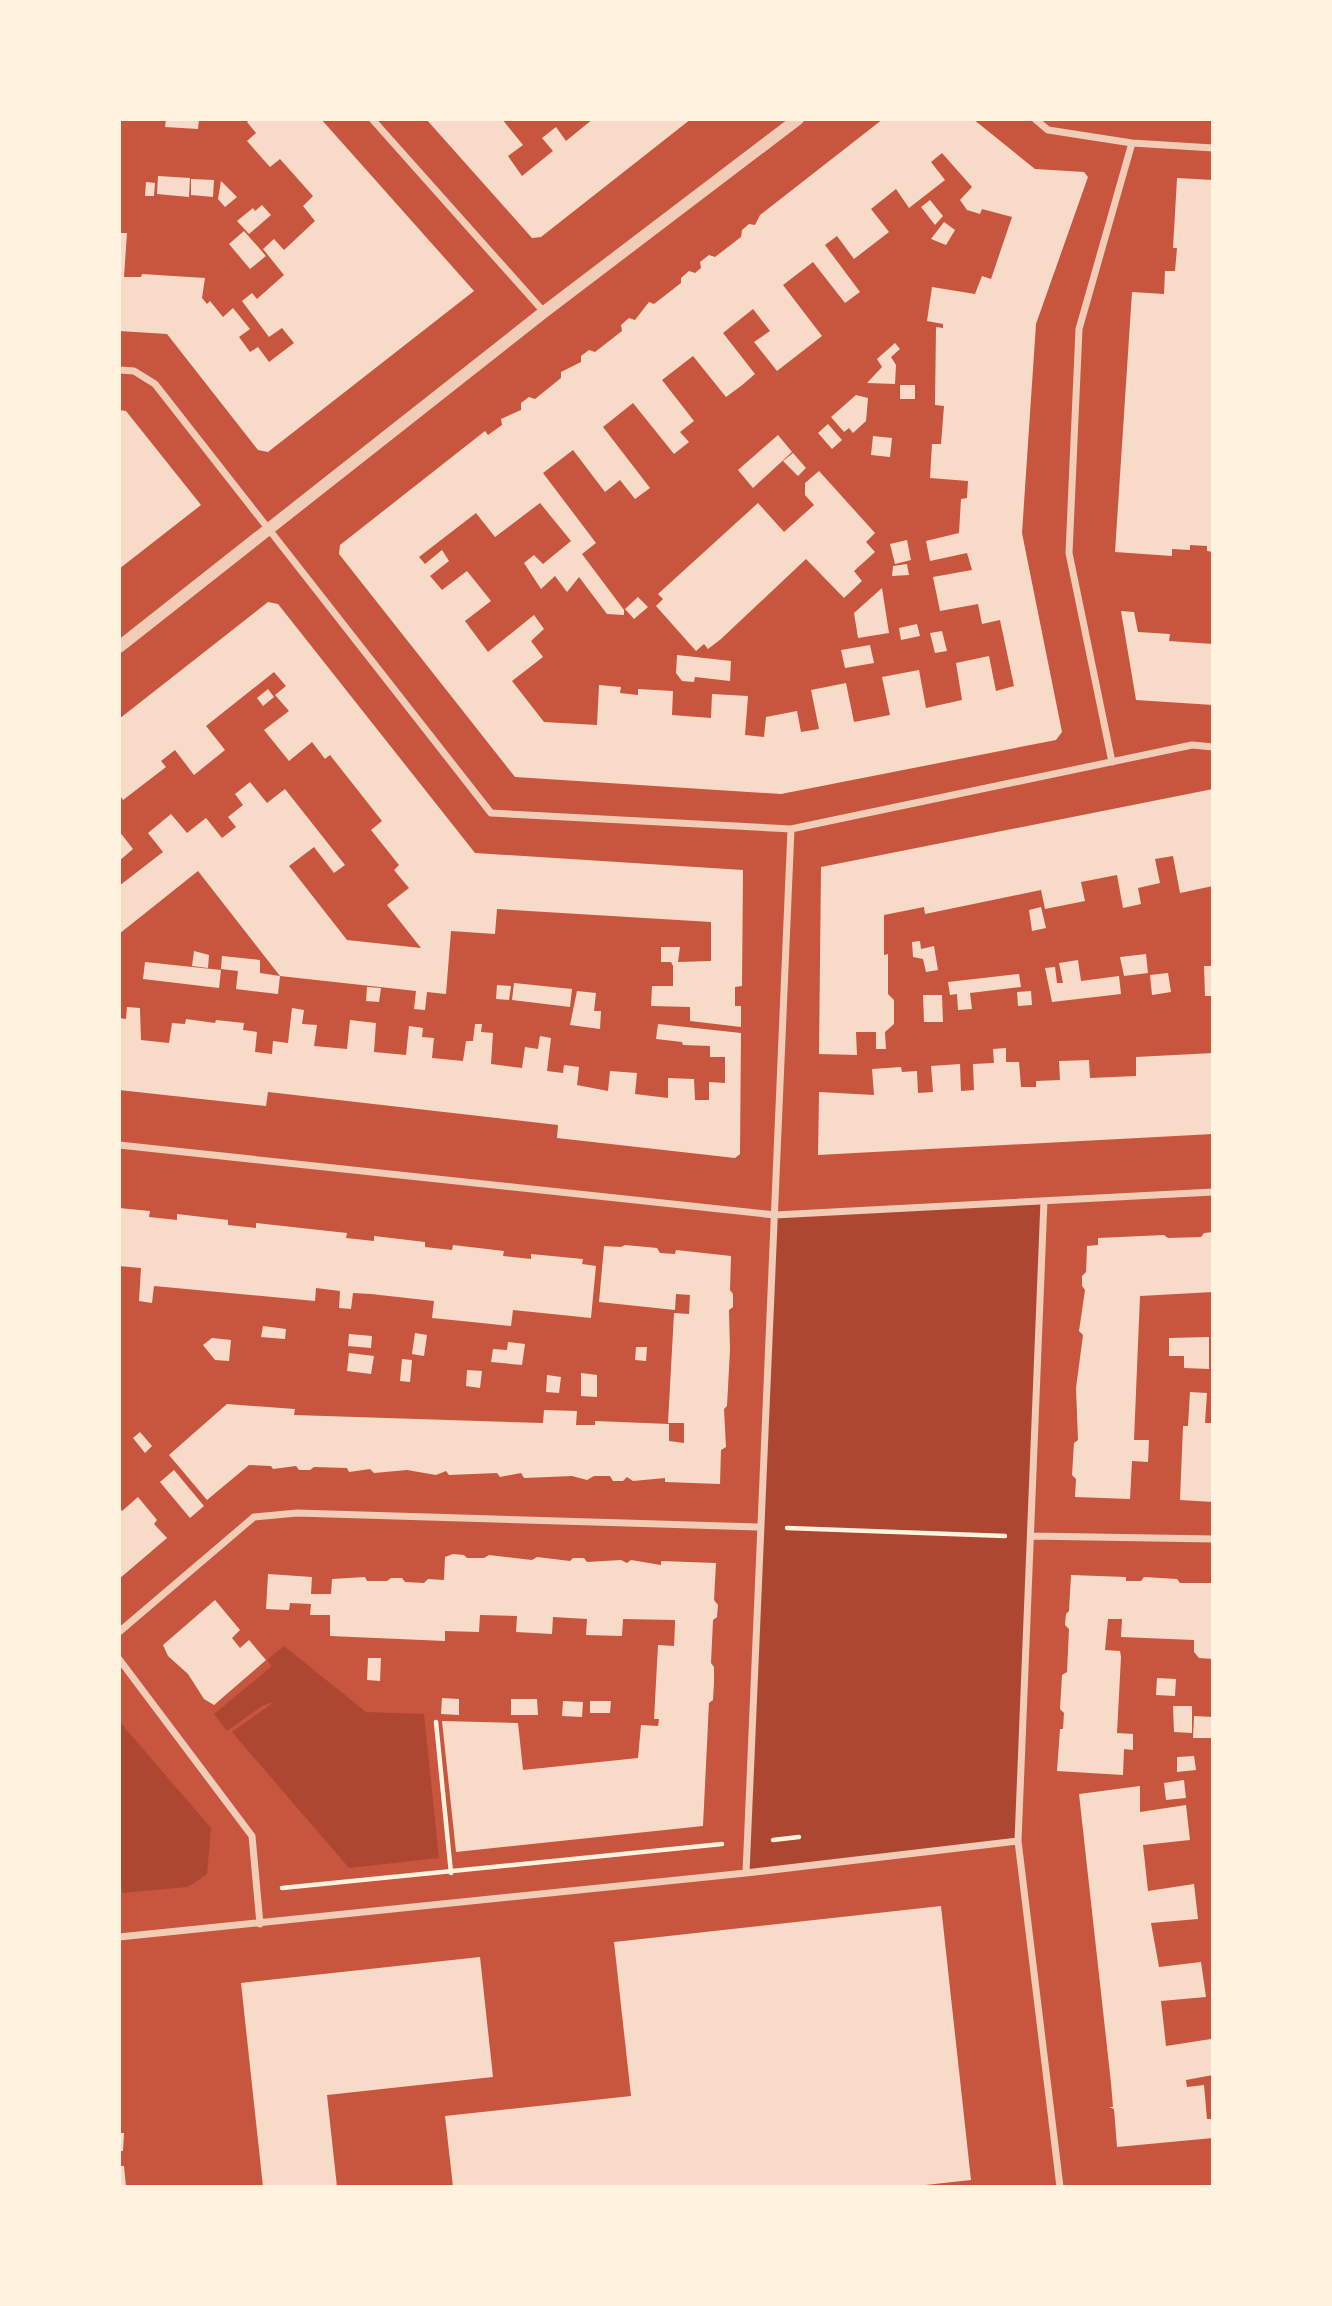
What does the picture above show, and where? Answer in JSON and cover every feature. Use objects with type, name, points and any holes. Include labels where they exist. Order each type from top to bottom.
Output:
[{"type":"street","points":[[372,119],[544,312]]},
{"type":"street","points":[[119,647],[544,312],[798,119]]},
{"type":"street","points":[[1035,119],[1048,130],[1132,143],[1213,148]]},
{"type":"street","points":[[1112,762],[1069,553],[1079,329],[1132,143]]},
{"type":"street","points":[[119,370],[134,372],[155,384],[491,813],[791,829],[1192,746],[1213,747]]},
{"type":"street","points":[[746,1873],[758,1527],[775,1215],[791,829]]},
{"type":"street","points":[[119,1144],[775,1215],[1213,1192]]},
{"type":"street","points":[[1044,1201],[1018,1841],[1060,2187]]},
{"type":"street","points":[[119,1632],[254,1517],[297,1513],[758,1527]]},
{"type":"street","points":[[1031,1536],[1213,1539]]},
{"type":"street","points":[[119,1659],[252,1836],[260,1924]]},
{"type":"street","points":[[119,1937],[746,1873],[1018,1841]]},
{"type":"path","points":[[758,1527],[1031,1536]]},
{"type":"path","points":[[436,1721],[454,1902]]},
{"type":"path","points":[[258,1891],[801,1837]]},
{"type":"shaded area","points":[[1044,1201],[1018,1841],[746,1873],[775,1215]]},
{"type":"shaded area","points":[[284,1646],[366,1712],[424,1714],[439,1858],[349,1868],[232,1732],[274,1702],[262,1706],[227,1731],[214,1714],[272,1666],[267,1660]]},
{"type":"shaded area","points":[[119,1721],[211,1828],[207,1874],[188,1887],[122,1893],[119,1864]]},
{"type":"building","points":[[166,119],[199,119],[198,129],[165,127]]},
{"type":"building","points":[[250,119],[321,119],[474,291],[268,452],[258,450],[167,334],[119,331],[119,233],[127,233],[124,277],[141,277],[142,274],[205,278],[202,298],[207,304],[210,301],[223,317],[233,308],[250,329],[239,337],[250,352],[258,347],[269,362],[294,343],[282,328],[269,337],[242,301],[252,293],[257,299],[284,275],[263,249],[274,239],[284,250],[315,221],[303,206],[313,196],[280,159],[270,167],[247,141],[256,133],[247,122]]},
{"type":"building","points":[[426,119],[502,119],[523,145],[508,156],[522,176],[553,151],[542,138],[556,127],[566,141],[593,119],[691,119],[541,237],[532,238]]},
{"type":"building","points":[[883,119],[973,119],[1035,169],[1084,172],[1088,177],[1036,324],[1022,533],[1062,732],[1056,740],[781,794],[515,777],[339,554],[340,545],[485,431],[488,435],[502,425],[501,419],[521,410],[521,403],[529,397],[535,399],[561,378],[561,372],[581,362],[581,356],[589,350],[595,352],[622,331],[621,325],[629,318],[635,320],[649,302],[654,304],[681,283],[681,278],[689,271],[695,273],[701,268],[700,262],[709,255],[715,257],[741,237],[742,230],[749,224],[755,225],[760,215]],"holes":[[[942,153],[972,187],[960,200],[967,210],[980,214],[982,209],[1012,217],[991,279],[982,276],[975,294],[932,287],[927,321],[943,324],[943,328],[936,327],[935,405],[944,406],[941,444],[932,444],[930,478],[968,481],[967,498],[961,499],[959,533],[926,541],[930,561],[967,553],[972,570],[933,577],[940,611],[978,604],[982,624],[1000,620],[1014,686],[996,691],[989,656],[956,663],[962,700],[926,708],[919,670],[882,677],[890,715],[854,722],[846,683],[811,690],[819,729],[801,732],[797,711],[766,717],[764,737],[745,735],[748,696],[712,694],[711,718],[672,715],[673,691],[638,689],[638,695],[620,693],[621,687],[599,685],[597,725],[544,722],[512,681],[543,657],[531,641],[544,629],[534,615],[488,652],[465,621],[491,601],[467,571],[442,590],[430,576],[449,561],[442,550],[425,564],[419,557],[476,513],[495,537],[540,503],[571,541],[543,564],[534,555],[524,563],[541,589],[555,576],[567,592],[579,577],[607,614],[624,615],[624,610],[582,554],[596,543],[543,473],[573,450],[605,492],[620,480],[635,499],[650,488],[603,427],[633,403],[674,454],[689,442],[680,432],[694,421],[662,380],[693,356],[726,397],[741,386],[755,374],[723,333],[753,309],[770,331],[754,342],[777,371],[822,336],[783,285],[813,262],[845,303],[860,292],[825,245],[837,236],[854,259],[889,232],[871,209],[896,189],[909,208],[945,180],[931,162]]]},
{"type":"building","points":[[158,176],[190,178],[189,197],[157,194]]},
{"type":"building","points":[[1177,178],[1213,180],[1213,552],[1207,551],[1207,546],[1190,545],[1190,550],[1172,549],[1172,556],[1115,552],[1132,292],[1164,294],[1165,271],[1175,271],[1177,248],[1173,248]]},
{"type":"building","points":[[191,179],[214,180],[213,197],[191,195]]},
{"type":"building","points":[[221,181],[237,197],[225,207],[218,199]]},
{"type":"building","points":[[146,182],[155,183],[154,196],[145,196]]},
{"type":"building","points":[[930,200],[943,216],[935,225],[921,207]]},
{"type":"building","points":[[262,205],[271,215],[249,234],[237,221],[253,208],[255,211]]},
{"type":"building","points":[[944,222],[955,230],[946,245],[931,239]]},
{"type":"building","points":[[244,231],[266,256],[250,269],[229,244]]},
{"type":"building","points":[[895,343],[900,349],[891,357],[896,365],[895,384],[867,383],[882,367],[877,359]]},
{"type":"building","points":[[900,385],[915,385],[915,399],[900,399]]},
{"type":"building","points":[[856,395],[868,398],[866,421],[853,433],[849,428],[844,432],[831,417]]},
{"type":"building","points":[[119,410],[126,411],[201,505],[119,569]]},
{"type":"building","points":[[828,424],[842,440],[832,449],[818,433]]},
{"type":"building","points":[[778,435],[792,452],[753,488],[738,470]]},
{"type":"building","points":[[873,436],[892,438],[890,457],[871,455]]},
{"type":"building","points":[[793,453],[806,468],[798,476],[783,461]]},
{"type":"building","points":[[819,471],[875,533],[866,542],[875,552],[854,571],[862,581],[844,598],[806,559],[721,639],[708,649],[704,644],[696,651],[656,606],[663,599],[658,594],[758,503],[784,532],[814,505],[805,495],[805,483]]},
{"type":"building","points":[[907,540],[911,560],[895,564],[890,544]]},
{"type":"building","points":[[907,564],[909,575],[892,576],[893,566]]},
{"type":"building","points":[[882,588],[889,633],[858,638],[854,613]]},
{"type":"building","points":[[638,597],[648,607],[634,619],[625,609]]},
{"type":"building","points":[[268,602],[278,604],[475,853],[743,870],[742,986],[735,987],[735,1006],[741,1006],[741,1027],[690,1021],[690,1007],[651,1006],[652,986],[673,986],[673,966],[671,962],[661,962],[661,947],[680,947],[678,962],[711,961],[711,922],[497,909],[495,934],[451,931],[446,994],[427,992],[425,1010],[414,1009],[416,991],[280,976],[198,871],[119,934],[119,886],[163,852],[148,833],[171,814],[187,833],[206,818],[222,838],[236,827],[228,817],[243,805],[235,794],[250,782],[267,803],[285,789],[345,865],[334,873],[314,847],[289,866],[347,940],[421,948],[387,905],[409,888],[394,870],[399,865],[371,830],[382,821],[330,755],[325,759],[312,742],[289,761],[264,730],[289,711],[275,695],[286,686],[274,672],[206,726],[225,750],[194,775],[175,750],[161,761],[166,767],[123,800],[119,794],[119,719]]},
{"type":"building","points":[[1121,611],[1134,612],[1138,632],[1170,634],[1169,641],[1213,644],[1213,705],[1136,700]]},
{"type":"building","points":[[917,624],[920,636],[901,640],[899,628]]},
{"type":"building","points":[[942,631],[947,651],[935,653],[930,633]]},
{"type":"building","points":[[870,645],[874,663],[845,668],[841,650]]},
{"type":"building","points":[[677,655],[731,661],[730,681],[695,677],[694,682],[682,681],[676,673]]},
{"type":"building","points":[[268,689],[274,697],[263,706],[257,698]]},
{"type":"building","points":[[1213,789],[1213,886],[1180,893],[1173,856],[1155,859],[1160,883],[1138,888],[1141,904],[1123,908],[1117,875],[1081,882],[1085,901],[1045,909],[1041,890],[925,914],[924,907],[884,915],[888,994],[894,1000],[894,1024],[885,1032],[886,1049],[876,1049],[876,1032],[856,1032],[857,1055],[819,1054],[821,867]]},
{"type":"building","points":[[119,831],[133,849],[119,861]]},
{"type":"building","points":[[1041,907],[1046,928],[1032,931],[1029,910]]},
{"type":"building","points":[[920,941],[921,949],[934,946],[938,970],[926,972],[923,959],[913,957],[912,942]]},
{"type":"building","points":[[194,951],[209,955],[208,968],[192,966]]},
{"type":"building","points":[[1146,954],[1148,973],[1124,976],[1120,957]]},
{"type":"building","points":[[222,956],[260,960],[260,973],[280,976],[278,994],[236,989],[238,971],[221,969]]},
{"type":"building","points":[[1078,960],[1081,981],[1119,976],[1121,994],[1052,1002],[1045,968],[1055,967],[1057,983],[1063,983],[1059,963]]},
{"type":"building","points":[[145,962],[221,970],[219,988],[143,979]]},
{"type":"building","points":[[1204,966],[1213,966],[1213,996],[1205,996]]},
{"type":"building","points":[[1168,973],[1171,992],[1152,995],[1150,975]]},
{"type":"building","points":[[1019,974],[1021,987],[970,993],[972,1009],[958,1010],[957,994],[950,995],[948,982]]},
{"type":"building","points":[[514,983],[572,989],[570,1007],[512,1000]]},
{"type":"building","points":[[497,985],[511,986],[509,1000],[496,999]]},
{"type":"building","points":[[367,987],[381,988],[379,1002],[366,1001]]},
{"type":"building","points":[[577,991],[596,993],[594,1011],[601,1011],[600,1029],[570,1025]]},
{"type":"building","points":[[1031,991],[1032,1005],[1018,1006],[1017,992]]},
{"type":"building","points":[[923,995],[942,995],[943,1022],[924,1022]]},
{"type":"building","points":[[127,1007],[140,1008],[141,1040],[169,1043],[172,1023],[185,1024],[186,1019],[215,1023],[216,1020],[244,1023],[243,1030],[257,1032],[255,1052],[272,1054],[273,1041],[288,1043],[292,1008],[304,1010],[302,1024],[317,1025],[314,1046],[347,1049],[350,1020],[376,1023],[374,1052],[406,1055],[409,1026],[423,1028],[422,1037],[434,1038],[432,1058],[463,1061],[466,1041],[473,1041],[475,1024],[482,1024],[481,1032],[493,1033],[491,1064],[522,1068],[525,1047],[538,1049],[540,1036],[551,1038],[547,1071],[563,1073],[564,1065],[579,1067],[577,1085],[608,1091],[610,1071],[637,1073],[635,1094],[668,1098],[668,1078],[694,1079],[695,1100],[709,1100],[709,1082],[725,1083],[725,1057],[710,1057],[710,1046],[683,1045],[682,1042],[656,1039],[658,1024],[741,1033],[740,1154],[735,1158],[557,1138],[558,1125],[268,1092],[266,1106],[119,1090],[119,1018],[126,1019]]},
{"type":"building","points":[[1006,1048],[1006,1062],[1019,1062],[1021,1087],[1036,1087],[1036,1081],[1060,1080],[1059,1061],[1089,1060],[1090,1078],[1136,1076],[1136,1057],[1213,1053],[1213,1134],[818,1155],[819,1092],[874,1095],[872,1069],[901,1067],[902,1072],[917,1071],[918,1093],[933,1092],[931,1066],[960,1064],[961,1091],[974,1090],[973,1064],[994,1063],[993,1049]]},
{"type":"building","points":[[119,1208],[150,1211],[149,1217],[177,1220],[177,1214],[228,1220],[228,1225],[256,1228],[256,1223],[347,1233],[346,1238],[374,1241],[374,1236],[425,1242],[425,1247],[452,1250],[453,1245],[504,1251],[503,1256],[531,1259],[531,1254],[583,1259],[582,1264],[596,1266],[591,1318],[513,1310],[511,1326],[432,1318],[434,1301],[353,1293],[351,1309],[339,1308],[340,1291],[316,1288],[315,1301],[154,1286],[152,1303],[139,1301],[141,1268],[119,1266]]},
{"type":"building","points":[[1213,1232],[1213,1292],[1140,1296],[1134,1440],[1149,1440],[1148,1462],[1132,1461],[1130,1499],[1075,1497],[1076,1479],[1072,1475],[1074,1443],[1078,1440],[1076,1388],[1083,1335],[1079,1331],[1085,1290],[1082,1276],[1086,1272],[1087,1246],[1098,1245],[1098,1238],[1164,1235],[1168,1238],[1201,1237],[1204,1233]]},
{"type":"building","points":[[604,1246],[657,1248],[660,1253],[675,1254],[676,1250],[731,1256],[730,1290],[733,1294],[733,1307],[729,1310],[730,1350],[727,1406],[724,1409],[726,1447],[721,1450],[720,1484],[665,1482],[665,1478],[633,1481],[627,1477],[623,1481],[613,1481],[610,1476],[594,1476],[587,1480],[572,1476],[524,1478],[521,1473],[500,1477],[497,1473],[449,1475],[446,1471],[436,1475],[407,1470],[374,1473],[370,1469],[349,1472],[347,1468],[314,1467],[310,1470],[299,1470],[296,1466],[273,1469],[271,1466],[249,1465],[207,1500],[169,1455],[227,1404],[295,1409],[294,1415],[543,1423],[544,1410],[577,1411],[576,1425],[595,1425],[595,1421],[669,1424],[669,1441],[684,1443],[684,1423],[668,1423],[674,1313],[689,1314],[690,1295],[676,1294],[675,1310],[599,1302]]},
{"type":"building","points":[[263,1326],[286,1329],[285,1339],[261,1337]]},
{"type":"building","points":[[415,1333],[427,1335],[424,1356],[412,1354]]},
{"type":"building","points":[[349,1334],[372,1336],[371,1348],[348,1346]]},
{"type":"building","points":[[1209,1337],[1209,1369],[1184,1368],[1184,1356],[1169,1356],[1169,1338]]},
{"type":"building","points":[[212,1338],[231,1340],[229,1361],[215,1360],[203,1345]]},
{"type":"building","points":[[508,1342],[525,1344],[522,1365],[491,1362],[493,1349],[507,1350]]},
{"type":"building","points":[[636,1347],[647,1347],[646,1361],[635,1360]]},
{"type":"building","points":[[349,1353],[374,1356],[371,1374],[347,1371]]},
{"type":"building","points":[[402,1359],[412,1360],[410,1382],[400,1381]]},
{"type":"building","points":[[467,1370],[482,1371],[480,1388],[466,1386]]},
{"type":"building","points":[[581,1373],[597,1375],[597,1397],[581,1396]]},
{"type":"building","points":[[547,1375],[561,1377],[559,1393],[546,1392]]},
{"type":"building","points":[[1190,1392],[1207,1393],[1205,1423],[1213,1423],[1213,1502],[1180,1500],[1183,1426],[1188,1426]]},
{"type":"building","points":[[140,1432],[152,1446],[145,1453],[133,1438]]},
{"type":"building","points":[[174,1470],[204,1506],[190,1518],[160,1482]]},
{"type":"building","points":[[138,1497],[157,1520],[154,1524],[167,1538],[119,1579],[119,1507],[122,1511]]},
{"type":"building","points":[[453,1554],[467,1558],[484,1558],[489,1555],[532,1560],[537,1557],[570,1561],[573,1558],[584,1558],[587,1562],[621,1560],[627,1563],[631,1560],[661,1565],[661,1561],[716,1563],[714,1600],[718,1605],[717,1617],[713,1620],[711,1663],[714,1667],[714,1683],[713,1700],[709,1703],[703,1826],[456,1852],[442,1721],[518,1723],[523,1770],[638,1758],[641,1725],[658,1726],[659,1719],[654,1719],[658,1645],[674,1646],[675,1620],[623,1619],[622,1636],[586,1635],[587,1619],[553,1617],[552,1634],[516,1632],[517,1616],[480,1615],[479,1632],[445,1631],[445,1641],[330,1636],[330,1615],[310,1615],[311,1604],[290,1603],[289,1610],[266,1609],[268,1574],[312,1577],[311,1594],[331,1594],[332,1579],[365,1577],[367,1581],[387,1581],[391,1578],[402,1578],[405,1582],[424,1583],[428,1579],[444,1580],[445,1557]]},
{"type":"building","points":[[1071,1575],[1126,1577],[1126,1581],[1141,1581],[1144,1577],[1177,1579],[1180,1583],[1213,1583],[1213,1659],[1199,1658],[1194,1652],[1194,1640],[1121,1637],[1122,1619],[1108,1619],[1105,1650],[1120,1651],[1121,1657],[1117,1733],[1133,1734],[1133,1750],[1124,1749],[1123,1775],[1057,1771],[1060,1729],[1063,1729],[1064,1713],[1060,1709],[1062,1675],[1067,1672],[1069,1629],[1065,1625],[1069,1611]]},
{"type":"building","points":[[215,1600],[240,1630],[232,1638],[240,1648],[249,1640],[266,1660],[214,1705],[204,1699],[188,1674],[168,1656],[163,1645]]},
{"type":"building","points":[[368,1658],[381,1658],[380,1681],[367,1680]]},
{"type":"building","points":[[1157,1678],[1176,1679],[1175,1696],[1156,1695]]},
{"type":"building","points":[[442,1698],[459,1699],[459,1715],[441,1714]]},
{"type":"building","points":[[511,1699],[537,1699],[538,1715],[511,1715]]},
{"type":"building","points":[[563,1701],[583,1702],[582,1717],[562,1716]]},
{"type":"building","points":[[590,1701],[611,1701],[610,1713],[590,1713]]},
{"type":"building","points":[[1173,1706],[1192,1706],[1192,1733],[1174,1732]]},
{"type":"building","points":[[1194,1716],[1213,1717],[1213,1738],[1193,1738]]},
{"type":"building","points":[[1194,1756],[1196,1770],[1177,1772],[1177,1757]]},
{"type":"building","points":[[1184,1780],[1186,1798],[1166,1800],[1164,1783]]},
{"type":"building","points":[[1140,1786],[1140,1812],[1186,1805],[1190,1840],[1143,1845],[1148,1891],[1194,1884],[1198,1919],[1151,1923],[1159,1967],[1201,1962],[1206,1997],[1161,2001],[1166,2046],[1211,2039],[1213,2075],[1186,2080],[1187,2087],[1204,2085],[1207,2119],[1213,2119],[1213,2138],[1117,2147],[1114,2109],[1109,2107],[1113,2107],[1111,2083],[1079,1794]]},
{"type":"building","points":[[941,1906],[971,2180],[907,2187],[453,2187],[445,2116],[631,2096],[614,1942]]},
{"type":"building","points":[[480,1957],[493,2077],[327,2095],[337,2187],[263,2187],[241,1983]]},
{"type":"building","points":[[119,2133],[124,2133],[123,2151],[119,2151]]},
{"type":"building","points":[[119,2166],[124,2166],[126,2187],[119,2187]]}]
